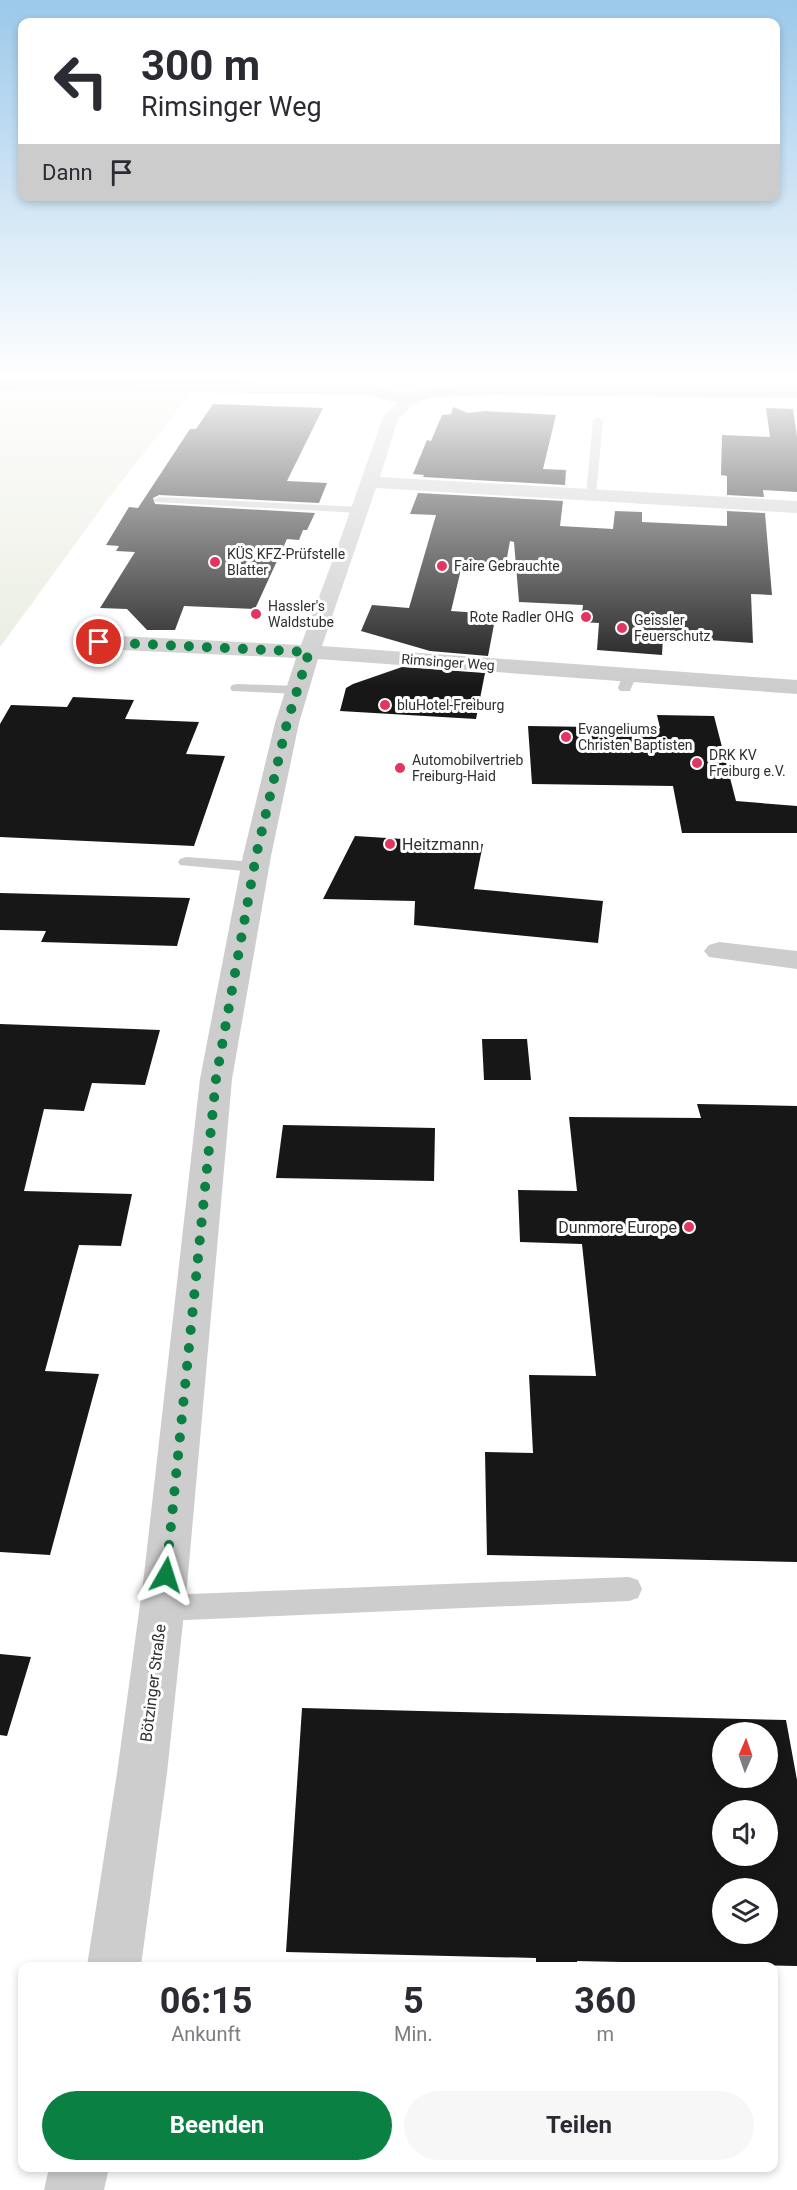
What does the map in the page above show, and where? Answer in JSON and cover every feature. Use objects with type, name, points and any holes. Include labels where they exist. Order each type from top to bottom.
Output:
[{"type":"street","name":"Bötzinger Straße","points":[[115,1962],[162,1608],[216,1079],[255,867],[287,723],[368,481]]},
{"type":"street","points":[[365,496],[591,495],[797,507]]},
{"type":"street","name":"Rimsinger Weg","points":[[99,642],[309,652],[628,681],[797,687]]},
{"type":"street","points":[[720,951],[797,960]]},
{"type":"street","points":[[74,2190],[78,2172]]},
{"type":"lane","points":[[591,495],[592,481]]},
{"type":"lane","points":[[159,500],[365,496]]},
{"type":"lane","points":[[237,688],[297,690]]},
{"type":"lane","points":[[186,862],[255,867]]},
{"type":"lane","points":[[162,1608],[629,1589]]},
{"type":"shaded area","points":[[0,481],[122,481],[111,495],[0,647]]},
{"type":"building","points":[[156,481],[327,483],[319,503],[159,495],[153,498],[155,504],[315,513],[299,540],[287,539],[255,609],[184,606],[175,630],[147,630],[127,609],[100,608],[135,552],[116,551],[119,546],[106,545],[129,507],[138,508]]},
{"type":"building","points":[[498,481],[565,481],[565,485]]},
{"type":"building","points":[[727,481],[797,481],[797,492],[763,490],[764,497],[727,495]]},
{"type":"building","points":[[418,493],[563,501],[560,526],[613,529],[615,511],[642,512],[642,522],[727,526],[727,511],[765,513],[772,595],[751,594],[753,643],[663,637],[662,655],[597,650],[599,623],[581,622],[583,605],[519,602],[514,542],[510,541],[506,563],[463,561],[451,611],[496,614],[488,656],[430,651],[361,631],[372,605],[409,608],[436,515],[410,514]]},
{"type":"building","points":[[402,667],[485,673],[476,719],[340,711],[346,688]]},
{"type":"building","points":[[73,697],[134,700],[125,719],[199,722],[186,754],[225,756],[194,846],[0,837],[0,724],[11,705],[67,707]]},
{"type":"building","points":[[657,715],[714,716],[736,801],[797,806],[797,833],[682,833],[673,786],[532,784],[528,726],[660,728]]},
{"type":"building","points":[[355,836],[483,844],[474,889],[603,901],[598,943],[414,925],[415,901],[323,899]]},
{"type":"building","points":[[0,893],[190,898],[177,946],[41,942],[46,931],[0,930]]},
{"type":"building","points":[[0,1024],[160,1030],[145,1085],[92,1083],[84,1111],[44,1109],[24,1191],[132,1194],[121,1246],[79,1245],[45,1371],[99,1374],[50,1555],[0,1552]]},
{"type":"building","points":[[482,1039],[527,1039],[531,1080],[484,1080]]},
{"type":"building","points":[[697,1104],[797,1106],[797,1562],[487,1555],[485,1452],[533,1453],[529,1375],[596,1376],[582,1244],[520,1242],[518,1190],[577,1191],[569,1117],[701,1118]]},
{"type":"building","points":[[283,1125],[435,1128],[434,1181],[276,1178]]},
{"type":"building","points":[[0,1654],[31,1657],[7,1736],[0,1735]]},
{"type":"building","points":[[302,1708],[786,1720],[797,1780],[797,1966],[778,1966],[778,1962],[536,1962],[536,1958],[286,1952]]},
{"type":"place","name":"KÜS KFZ-Prüfstelle Blatter","points":[[215,562]]},
{"type":"place","name":"Faire Gebrauchte","points":[[442,566]]},
{"type":"place","name":"Hassler's Waldstube","points":[[256,614]]},
{"type":"place","name":"Rote Radler OHG","points":[[586,617]]},
{"type":"place","name":"Geissler Feuerschutz","points":[[622,628]]},
{"type":"place","name":"bluHotel-Freiburg","points":[[385,705]]},
{"type":"place","name":"Evangeliums Christen Baptisten","points":[[566,737]]},
{"type":"place","name":"DRK KV Freiburg e.V.","points":[[697,763]]},
{"type":"place","name":"Automobilvertrieb Freiburg-Haid","points":[[400,768]]},
{"type":"place","name":"Heitzmann","points":[[390,844]]},
{"type":"place","name":"Dunmore Europe","points":[[689,1227]]},
{"type":"route","points":[[99,642],[309,652],[287,723],[256,856],[216,1079],[166,1575]]}]
